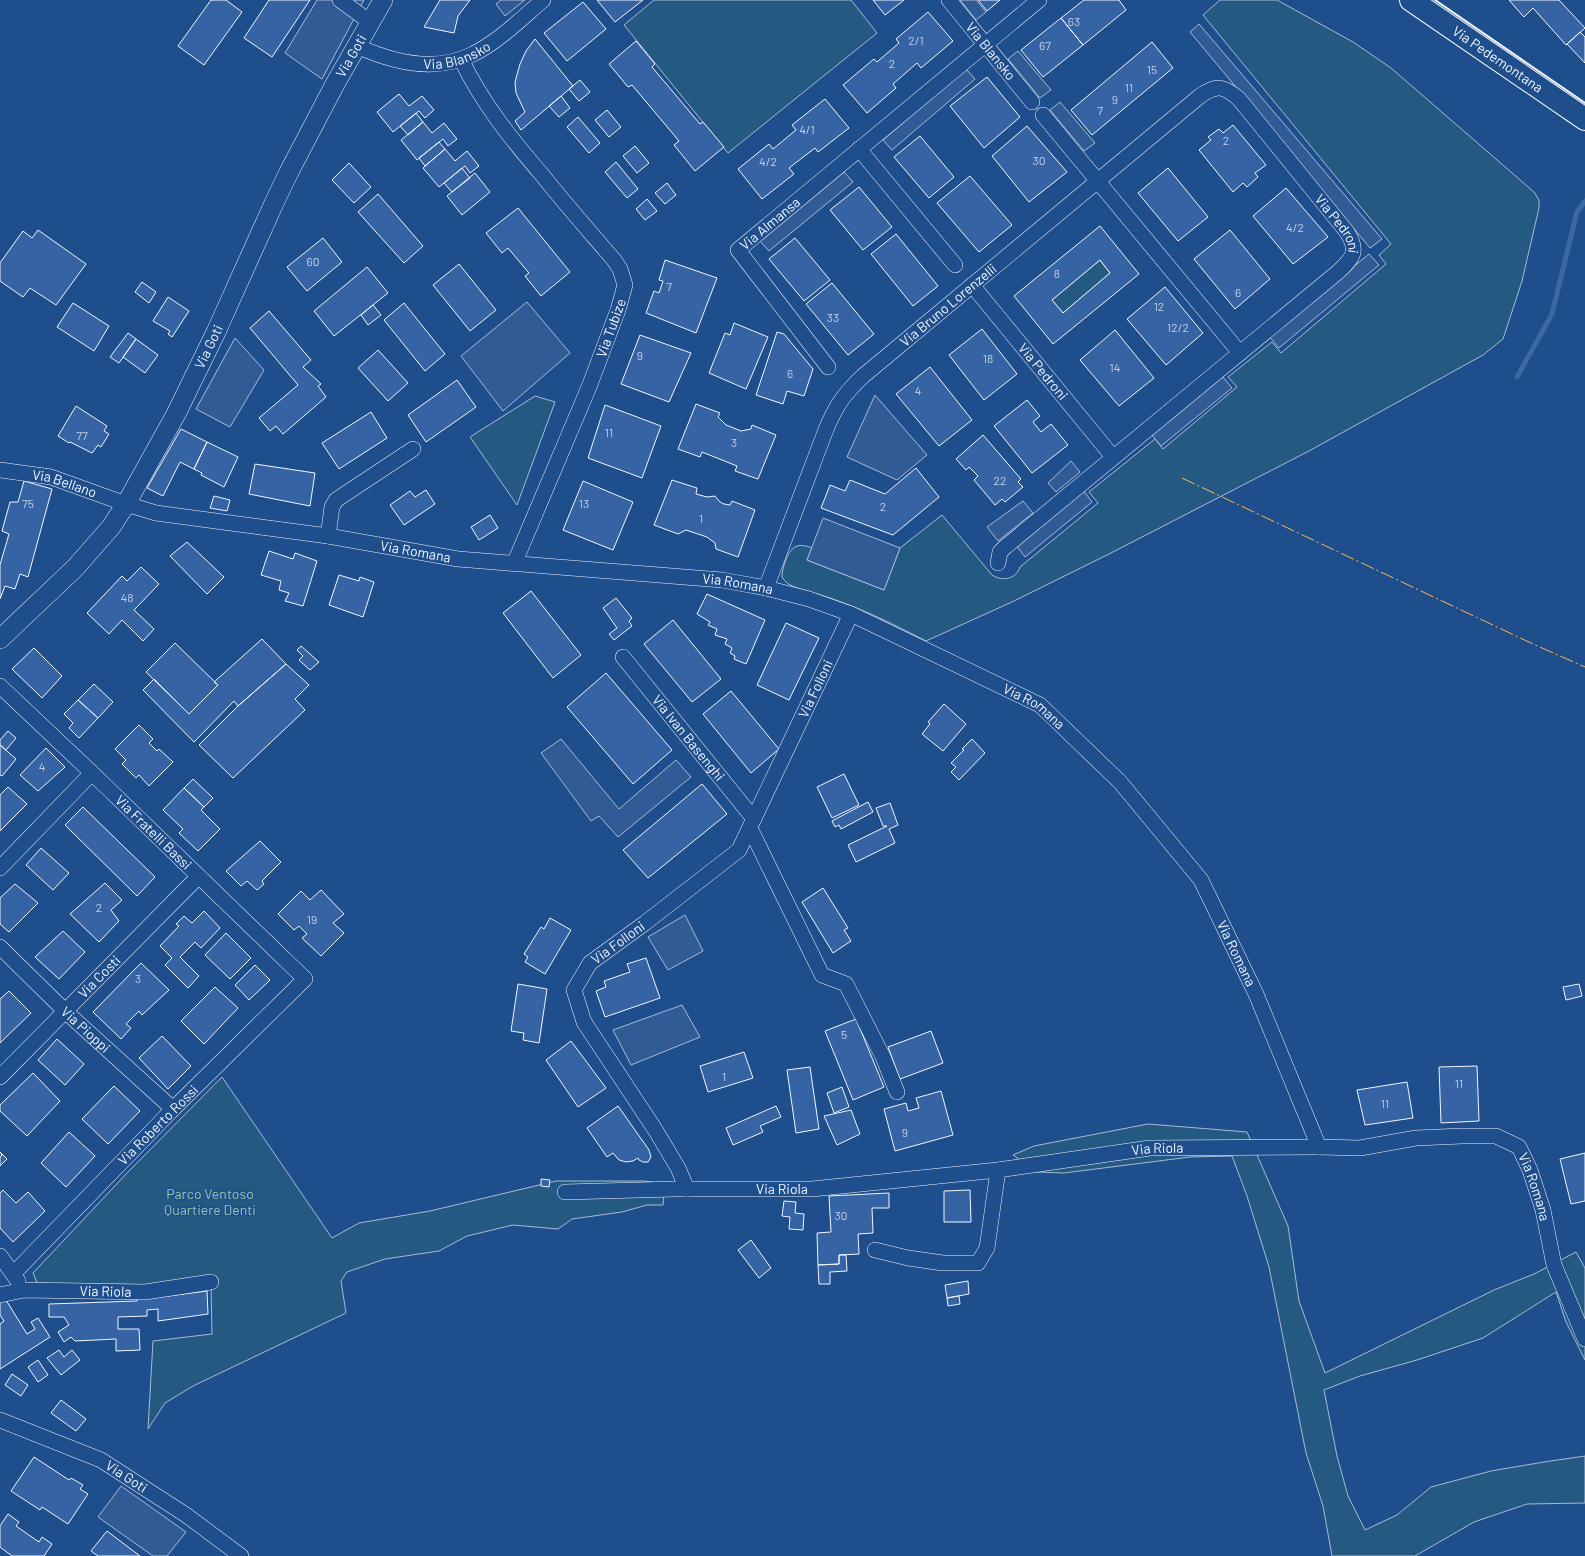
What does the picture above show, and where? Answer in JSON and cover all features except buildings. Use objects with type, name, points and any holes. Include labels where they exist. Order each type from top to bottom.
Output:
[{"type":"main road","name":"Via Pedemontana","points":[[1411,0],[1585,119]]},
{"type":"street","name":"Via Goti","points":[[340,0],[370,22]]},
{"type":"street","name":"Via Goti","points":[[0,639],[76,568],[111,527],[126,504],[176,414],[216,332],[289,172],[335,84],[383,0]]},
{"type":"street","name":"Via Blansko","points":[[357,46],[384,57],[410,62],[437,64],[461,59],[473,54],[489,44],[543,0]]},
{"type":"street","name":"Via Blansko","points":[[949,0],[1032,102]]},
{"type":"street","name":"Via Almansa","points":[[828,367],[738,250],[1039,0]]},
{"type":"street","name":"Via Tubize","points":[[461,59],[474,85],[492,112],[524,154],[614,260],[620,269],[625,284],[618,310],[589,387],[514,564]]},
{"type":"street","name":"Via Bruno Lorenzelli","points":[[766,588],[825,432],[840,401],[847,392],[863,376],[1200,96],[1216,87]]},
{"type":"street","name":"Via Pedroni","points":[[998,563],[1000,552],[1004,548],[1346,265],[1353,253],[1354,247],[1347,232],[1239,99],[1232,92],[1216,87]]},
{"type":"street","points":[[1043,115],[1240,353]]},
{"type":"street","points":[[859,149],[955,265]]},
{"type":"street","name":"Via Pedroni","points":[[972,285],[1113,457]]},
{"type":"street","points":[[328,536],[332,507],[336,500],[413,449]]},
{"type":"street","name":"Via Bellano","points":[[0,470],[51,478],[76,485],[126,504]]},
{"type":"street","name":"Via Romana","points":[[126,504],[156,513],[328,536],[458,559],[722,580],[766,588],[816,601],[851,614],[1040,705],[1120,782],[1201,880],[1256,994],[1319,1147],[1360,1148],[1416,1138],[1462,1136],[1496,1136],[1519,1147],[1530,1170],[1543,1210],[1554,1265],[1585,1339]]},
{"type":"street","name":"Via Folloni","points":[[687,1189],[678,1168],[656,1131],[584,1022],[574,990],[590,963],[646,923],[739,850],[851,614]]},
{"type":"street","name":"Via Ivan Basenghi","points":[[623,657],[752,824]]},
{"type":"street","name":"Via Fratelli Bassi","points":[[0,686],[305,979]]},
{"type":"street","points":[[0,868],[92,773]]},
{"type":"street","points":[[752,824],[822,975],[846,984],[883,1057],[897,1092]]},
{"type":"street","name":"Via Costi","points":[[0,1077],[198,876]]},
{"type":"street","name":"Via Pioppi","points":[[0,947],[65,1011],[174,1109]]},
{"type":"street","name":"Via Roberto Rossi","points":[[14,1273],[174,1109],[305,979]]},
{"type":"street","name":"Via Riola","points":[[565,1192],[687,1189],[812,1190],[998,1170],[1150,1148],[1319,1147]]},
{"type":"street","points":[[875,1250],[908,1258],[978,1264],[987,1248],[998,1170]]},
{"type":"street","points":[[0,1256],[14,1273],[24,1290]]},
{"type":"street","name":"Via Riola","points":[[0,1295],[24,1290],[145,1292],[212,1282]]},
{"type":"street","name":"Via Goti","points":[[0,1420],[101,1460],[186,1515],[241,1556]]},
{"type":"green space","points":[[654,0],[851,0],[877,33],[728,153],[624,25]]},
{"type":"green space","points":[[1220,0],[1277,0],[1353,42],[1391,68],[1534,192],[1539,200],[1539,208],[1522,281],[1503,339],[1483,355],[1309,451],[1109,554],[1014,601],[926,641],[858,608],[788,584],[782,577],[786,560],[792,549],[801,545],[812,548],[807,560],[884,590],[900,548],[942,515],[992,575],[1005,579],[1012,577],[1020,567],[1098,503],[1089,492],[1155,439],[1163,449],[1237,387],[1228,377],[1272,342],[1281,353],[1386,264],[1379,255],[1391,244],[1203,15]]},
{"type":"green space","points":[[1100,260],[1110,273],[1063,313],[1052,300]]},
{"type":"green space","points":[[535,396],[555,402],[517,505],[470,437]]},
{"type":"green space","name":"Parco Ventoso Quartiere Denti","points":[[222,1077],[332,1238],[359,1223],[430,1211],[556,1181],[644,1181],[665,1184],[663,1205],[647,1205],[622,1212],[572,1219],[558,1229],[513,1225],[467,1236],[439,1251],[385,1259],[347,1272],[341,1281],[346,1313],[193,1386],[165,1403],[148,1429],[153,1341],[212,1334],[211,1283],[40,1290],[33,1273],[129,1171]]},
{"type":"green space","points":[[1148,1124],[1247,1132],[1288,1226],[1299,1301],[1325,1373],[1494,1290],[1534,1274],[1576,1252],[1585,1268],[1585,1360],[1566,1322],[1556,1292],[1483,1338],[1417,1360],[1360,1376],[1324,1390],[1337,1456],[1348,1496],[1365,1530],[1397,1515],[1431,1487],[1491,1471],[1585,1456],[1585,1503],[1527,1504],[1474,1522],[1415,1556],[1332,1556],[1323,1506],[1306,1453],[1269,1267],[1247,1196],[1232,1156],[1190,1157],[1064,1173],[1037,1172],[1013,1155],[1034,1146]]},
{"type":"shaded area","points":[[317,0],[364,0],[322,79],[285,53]]},
{"type":"shaded area","points":[[501,0],[525,0],[505,16],[496,4]]},
{"type":"shaded area","points":[[960,0],[976,0],[986,12],[976,20]]},
{"type":"shaded area","points":[[1199,24],[1382,239],[1370,248],[1190,32]]},
{"type":"shaded area","points":[[1018,51],[1051,90],[1040,98],[1008,59]]},
{"type":"shaded area","points":[[966,69],[975,79],[892,150],[883,140]]},
{"type":"shaded area","points":[[1060,102],[1095,143],[1084,151],[1050,110]]},
{"type":"shaded area","points":[[844,172],[853,182],[769,251],[760,241]]},
{"type":"shaded area","points":[[1369,254],[1379,265],[1279,348],[1269,336]]},
{"type":"shaded area","points":[[527,302],[570,353],[503,411],[461,356]]},
{"type":"shaded area","points":[[235,338],[264,370],[230,427],[196,409]]},
{"type":"shaded area","points":[[1222,376],[1232,388],[1161,446],[1151,434]]},
{"type":"shaded area","points":[[875,395],[927,455],[897,480],[847,457]]},
{"type":"shaded area","points":[[1071,461],[1080,472],[1056,492],[1048,483]]},
{"type":"shaded area","points":[[1083,490],[1092,502],[1025,557],[1016,545]]},
{"type":"shaded area","points":[[1023,501],[1033,513],[998,541],[987,527]]},
{"type":"shaded area","points":[[823,518],[900,548],[884,590],[807,560]]},
{"type":"shaded area","points":[[561,739],[619,809],[676,760],[691,777],[618,837],[599,816],[591,821],[541,753]]},
{"type":"shaded area","points":[[685,915],[703,951],[668,970],[648,937]]},
{"type":"shaded area","points":[[682,1005],[700,1037],[631,1065],[613,1030]]},
{"type":"shaded area","points":[[121,1486],[186,1532],[167,1556],[153,1556],[98,1517]]},
{"type":"waterway","points":[[1517,377],[1552,314],[1577,212],[1585,201]]},
{"type":"wall","points":[[1435,0],[1585,103]]},
{"type":"power","points":[[1182,478],[1533,644],[1585,667]]}]
